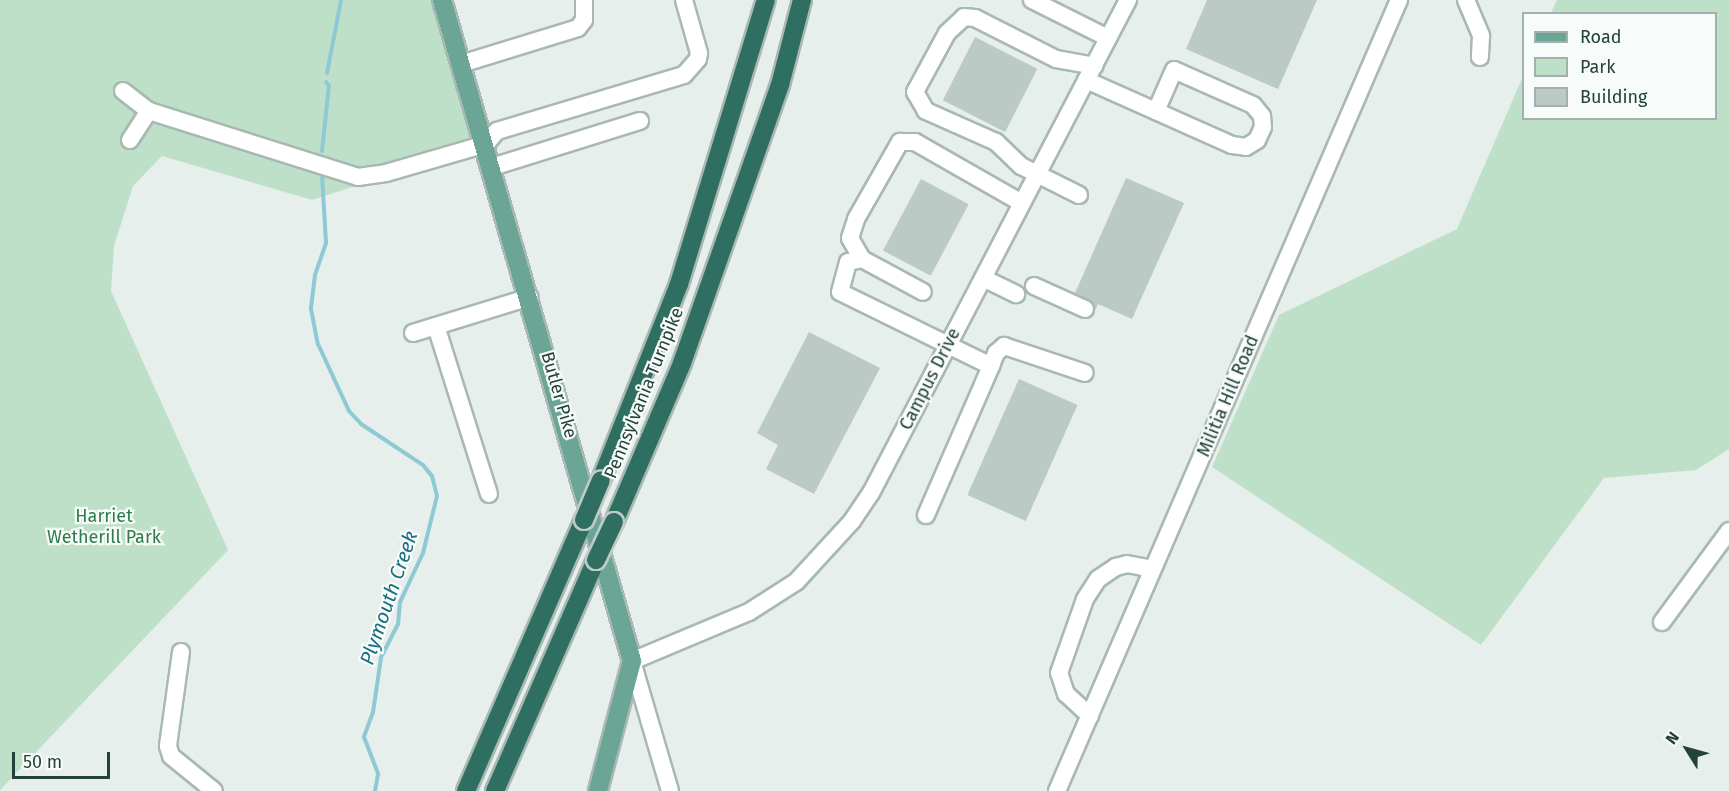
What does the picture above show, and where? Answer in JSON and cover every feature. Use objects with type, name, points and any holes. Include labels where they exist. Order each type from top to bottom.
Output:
[{"type":"highway","name":"Pennsylvania Turnpike","points":[[466,791],[601,480],[679,284],[766,0]]},
{"type":"highway","name":"Pennsylvania Turnpike","points":[[495,791],[682,363],[780,85],[802,0]]},
{"type":"main road","name":"Butler Pike","points":[[442,0],[530,297],[632,661]]},
{"type":"main road","points":[[598,791],[632,661]]},
{"type":"street","points":[[461,64],[578,28],[584,20],[584,0]]},
{"type":"street","points":[[123,92],[149,111],[358,177],[386,173],[486,144],[497,130],[666,81],[690,70],[699,53],[684,0]]},
{"type":"street","points":[[1032,0],[1108,38]]},
{"type":"street","name":"Campus Drive","points":[[632,661],[749,612],[796,582],[830,548],[871,493],[1128,0]]},
{"type":"street","name":"Militia Hill Road","points":[[1057,791],[1399,0]]},
{"type":"street","points":[[1466,0],[1481,36],[1480,57]]},
{"type":"street","points":[[1079,195],[1021,166],[996,142],[927,111],[919,104],[915,92],[947,33],[964,17],[975,18],[1056,59],[1090,73],[1156,111],[1232,145],[1246,147],[1257,140],[1263,127],[1262,116],[1253,105],[1174,69],[1156,111]]},
{"type":"street","points":[[130,140],[149,111]]},
{"type":"street","points":[[492,167],[640,121]]},
{"type":"street","points":[[923,292],[862,259],[850,238],[856,219],[900,142],[915,142],[1022,203]]},
{"type":"street","points":[[862,259],[848,262],[840,292],[991,366]]},
{"type":"street","points":[[983,278],[1016,294]]},
{"type":"street","points":[[1034,286],[1085,309]]},
{"type":"street","points":[[413,333],[530,297]]},
{"type":"street","points":[[436,326],[489,494]]},
{"type":"street","points":[[926,515],[996,353],[1004,346],[1085,373]]},
{"type":"street","points":[[1662,622],[1729,531]]},
{"type":"street","points":[[1090,716],[1066,694],[1059,674],[1085,599],[1098,579],[1116,567],[1127,564],[1153,569]]},
{"type":"street","points":[[182,652],[168,746],[171,756],[214,791]]},
{"type":"street","points":[[632,661],[670,791]]},
{"type":"green space","name":"Harriet Wetherill Park","points":[[0,0],[442,0],[486,144],[312,200],[162,156],[133,186],[114,246],[111,291],[228,550],[0,790]]},
{"type":"green space","points":[[1557,0],[1729,0],[1729,449],[1696,470],[1604,478],[1481,645],[1212,467],[1279,315],[1457,229],[1522,78],[1522,120],[1717,120],[1717,12],[1551,12]]},
{"type":"building","points":[[1207,0],[1317,0],[1278,89],[1186,49]]},
{"type":"building","points":[[975,37],[1037,69],[1005,132],[943,100]]},
{"type":"building","points":[[1126,178],[1184,203],[1132,319],[1098,304],[1095,311],[1093,302],[1075,293]]},
{"type":"building","points":[[921,179],[969,204],[931,276],[883,251]]},
{"type":"building","points":[[809,332],[880,368],[814,494],[766,469],[778,445],[757,433]]},
{"type":"building","points":[[1019,379],[1077,405],[1026,521],[967,495]]},
{"type":"waterway","name":"Plymouth Creek","points":[[327,73],[341,0]]},
{"type":"waterway","name":"Plymouth Creek","points":[[322,151],[329,86],[326,82]]},
{"type":"waterway","name":"Plymouth Creek","points":[[322,175],[326,243],[315,275],[311,309],[318,344],[349,411],[361,424],[423,465],[432,476],[437,496],[423,553],[400,602],[398,624],[381,658],[373,712],[364,737],[378,774],[375,791]]}]
